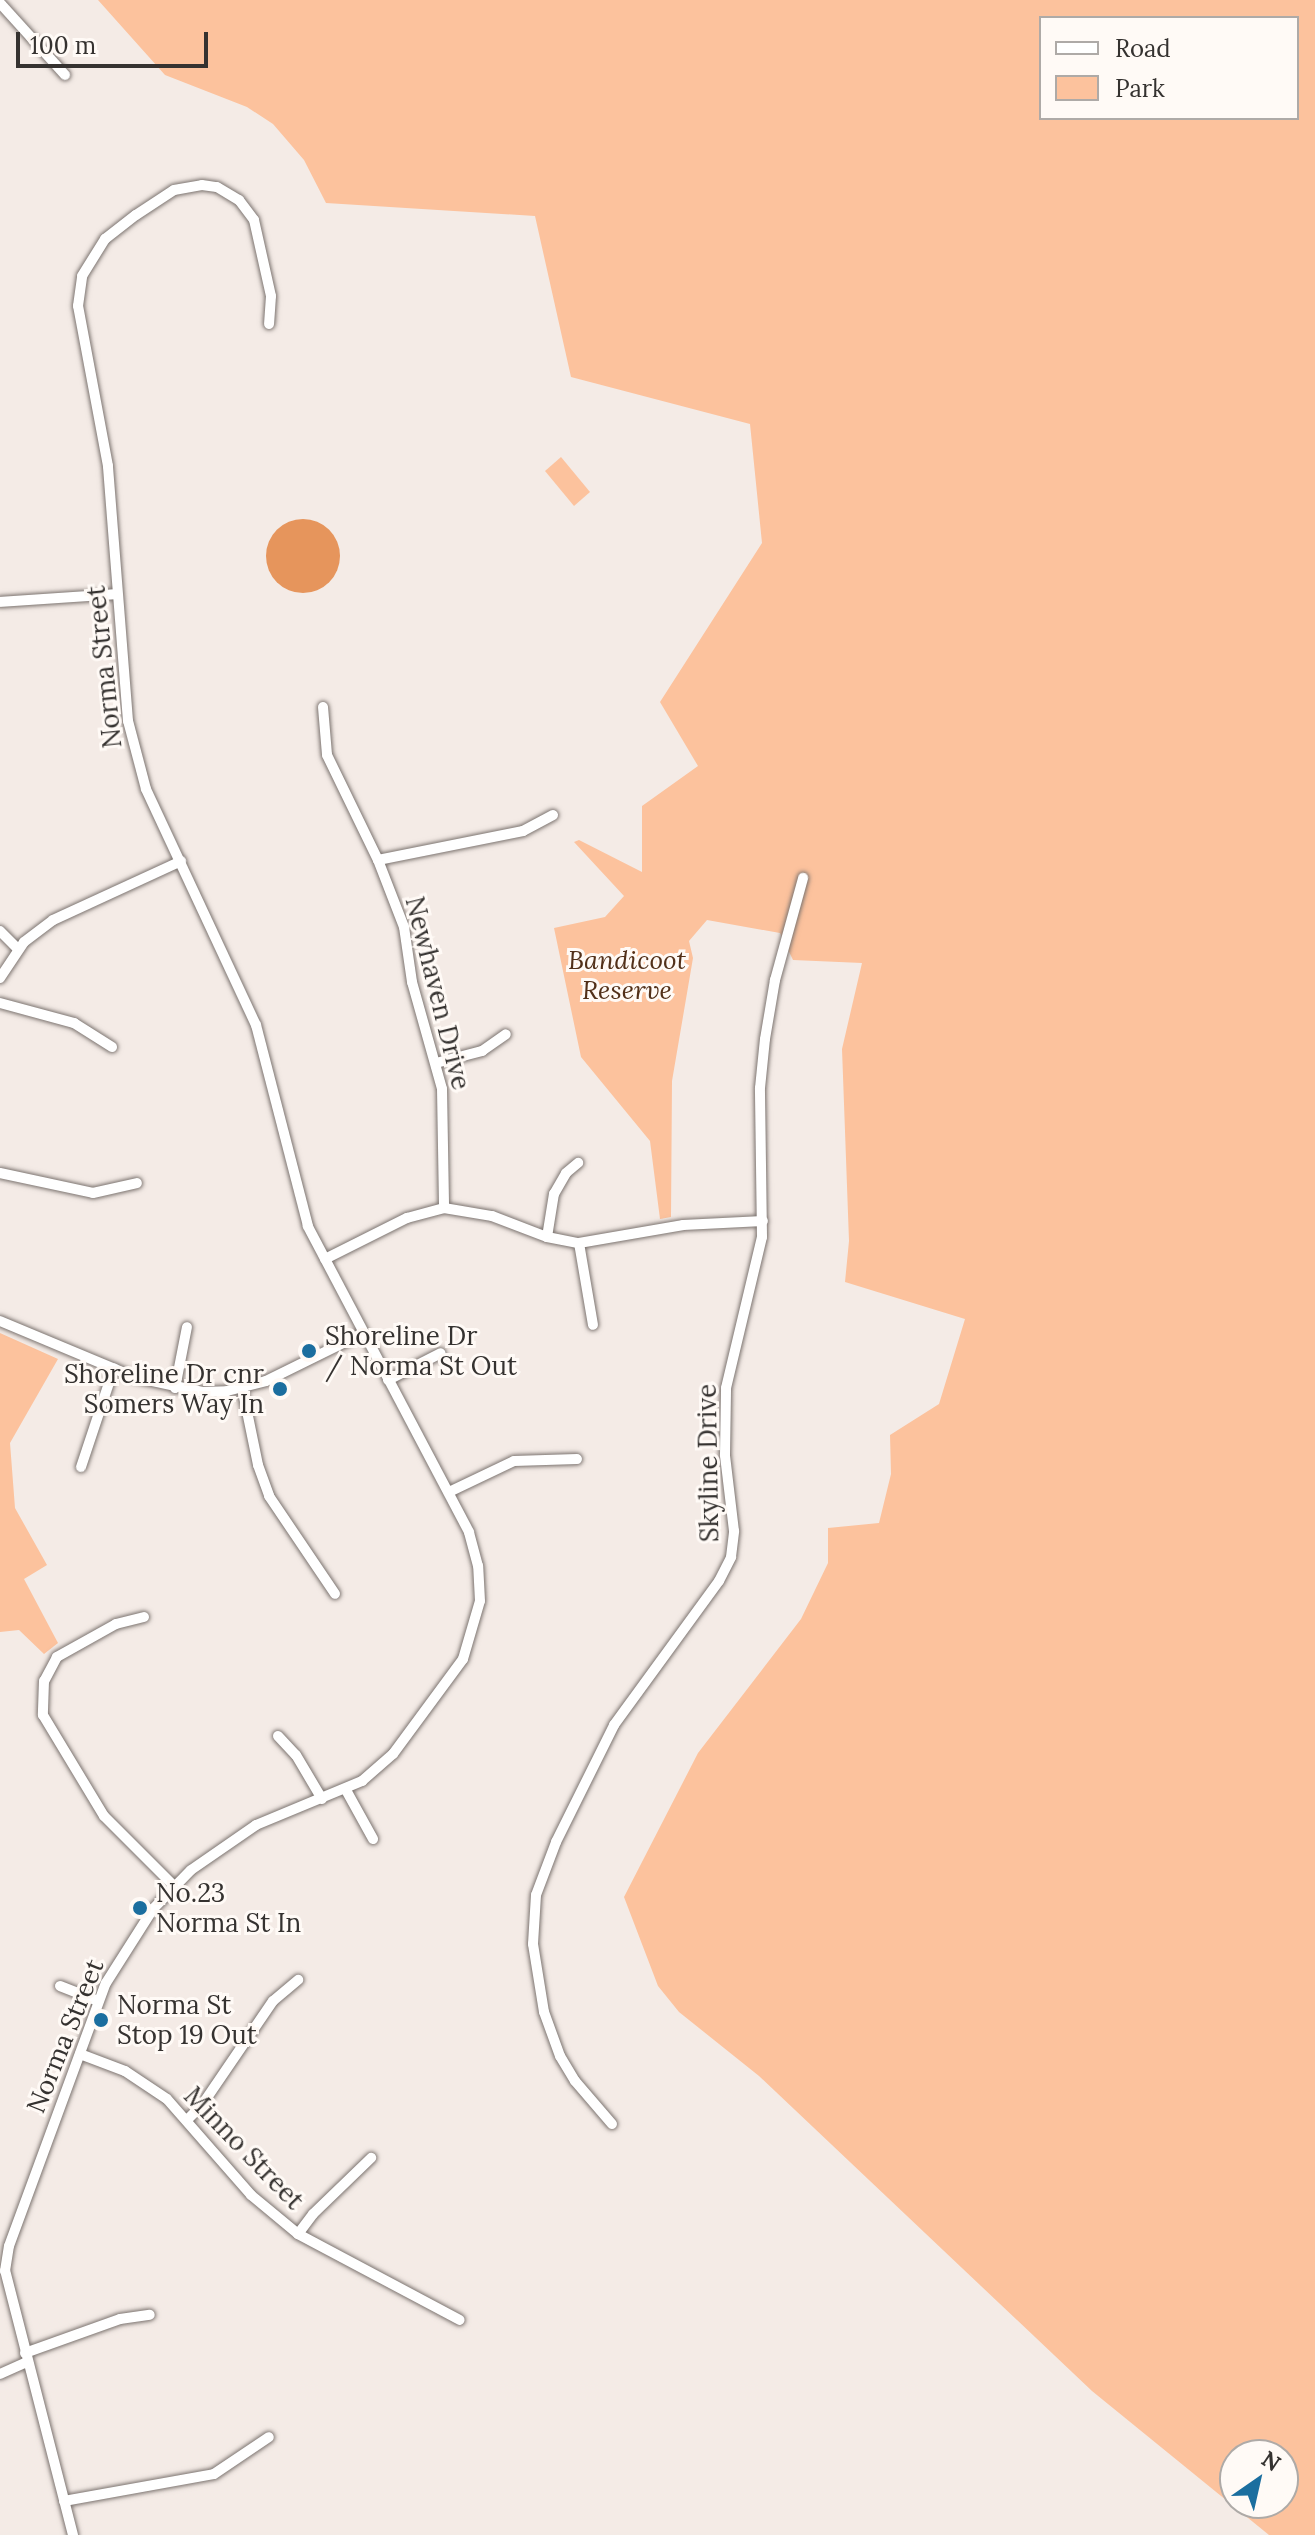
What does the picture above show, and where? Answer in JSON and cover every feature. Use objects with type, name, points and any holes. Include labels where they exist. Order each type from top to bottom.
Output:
[{"type":"street","points":[[0,3],[65,75]]},
{"type":"street","name":"Norma Street","points":[[73,2535],[6,2281],[7,2255],[98,2001],[125,1949],[174,1886],[239,1835],[273,1817],[346,1790],[379,1768],[405,1742],[453,1676],[469,1645],[480,1601],[478,1566],[469,1532],[325,1259],[299,1200],[256,1025],[146,789],[132,744],[107,456],[78,306],[82,276],[88,262],[118,227],[174,190],[202,185],[217,187],[239,200],[254,220],[271,296],[269,324]]},
{"type":"street","points":[[0,602],[117,594]]},
{"type":"street","name":"Newhaven Drive","points":[[323,707],[327,755],[378,860],[404,927],[412,982],[436,1063],[444,1114],[444,1208]]},
{"type":"street","points":[[378,860],[523,831],[553,815]]},
{"type":"street","points":[[0,978],[18,949],[53,920],[181,861]]},
{"type":"street","name":"Skyline Drive","points":[[612,2124],[575,2081],[560,2056],[544,2012],[533,1944],[536,1895],[574,1803],[619,1716],[719,1581],[731,1557],[734,1520],[725,1455],[725,1404],[736,1339],[760,1251],[763,1221],[761,1064],[775,980],[803,878]]},
{"type":"street","points":[[0,931],[18,949]]},
{"type":"street","points":[[0,1003],[74,1023],[112,1047]]},
{"type":"street","points":[[436,1063],[482,1051],[506,1034]]},
{"type":"street","points":[[547,1237],[554,1194],[566,1173],[578,1163]]},
{"type":"street","points":[[0,1173],[93,1193],[137,1183]]},
{"type":"street","points":[[325,1259],[407,1218],[444,1208],[492,1216],[547,1237],[579,1243],[683,1225],[763,1221]]},
{"type":"street","points":[[579,1243],[593,1325]]},
{"type":"street","points":[[0,1321],[114,1368],[175,1388],[203,1392],[242,1387],[292,1370],[363,1333]]},
{"type":"street","points":[[175,1388],[187,1327]]},
{"type":"street","points":[[388,1380],[441,1353]]},
{"type":"street","points":[[81,1467],[114,1368]]},
{"type":"street","points":[[242,1387],[258,1465],[269,1496],[335,1594]]},
{"type":"street","points":[[449,1492],[514,1461],[577,1459]]},
{"type":"street","points":[[144,1617],[116,1624],[57,1657],[44,1681],[43,1715],[104,1816],[174,1886]]},
{"type":"street","points":[[278,1736],[296,1755],[322,1799]]},
{"type":"street","points":[[346,1790],[373,1839]]},
{"type":"street","points":[[187,2120],[202,2105],[273,2001],[298,1980]]},
{"type":"street","points":[[60,1986],[98,2001]]},
{"type":"street","name":"Minno Street","points":[[80,2054],[138,2078],[167,2099],[251,2195],[298,2234],[460,2320]]},
{"type":"street","points":[[298,2234],[313,2214],[371,2158]]},
{"type":"street","points":[[0,2374],[26,2357],[120,2319],[150,2315]]},
{"type":"street","points":[[64,2501],[214,2474],[269,2437]]},
{"type":"green space","name":"Bandicoot Reserve","points":[[98,0],[1315,0],[1315,2535],[1269,2535],[1249,2519],[1299,2519],[1299,2439],[1219,2439],[1219,2494],[1092,2391],[759,2076],[679,2012],[658,1986],[624,1897],[698,1753],[801,1619],[828,1563],[828,1528],[879,1523],[891,1474],[890,1435],[939,1404],[965,1319],[845,1282],[849,1241],[842,1049],[862,963],[793,960],[780,933],[707,920],[689,941],[693,958],[672,1081],[671,1217],[660,1219],[650,1141],[581,1057],[554,928],[605,917],[624,896],[574,842],[579,840],[642,872],[642,806],[698,766],[660,702],[762,543],[750,424],[571,377],[535,216],[326,203],[304,160],[273,124],[247,107],[165,75]]},
{"type":"green space","points":[[561,457],[590,492],[574,506],[545,471]]},
{"type":"green space","points":[[0,1333],[58,1359],[10,1443],[15,1508],[47,1565],[24,1579],[58,1643],[44,1654],[19,1630],[0,1632]]},
{"type":"shaded area","points":[[303,519],[317,522],[329,530],[337,542],[340,556],[337,570],[329,582],[317,590],[303,593],[289,590],[277,582],[269,570],[266,556],[269,542],[277,530],[289,522]]},
{"type":"place","name":"Shoreline Dr / Norma St Out","points":[[309,1351]]},
{"type":"place","name":"Shoreline Dr cnr Somers Way In","points":[[280,1389]]},
{"type":"place","name":"No.23 Norma St In","points":[[140,1908]]},
{"type":"place","name":"Norma St Stop 19 Out","points":[[101,2020]]}]
